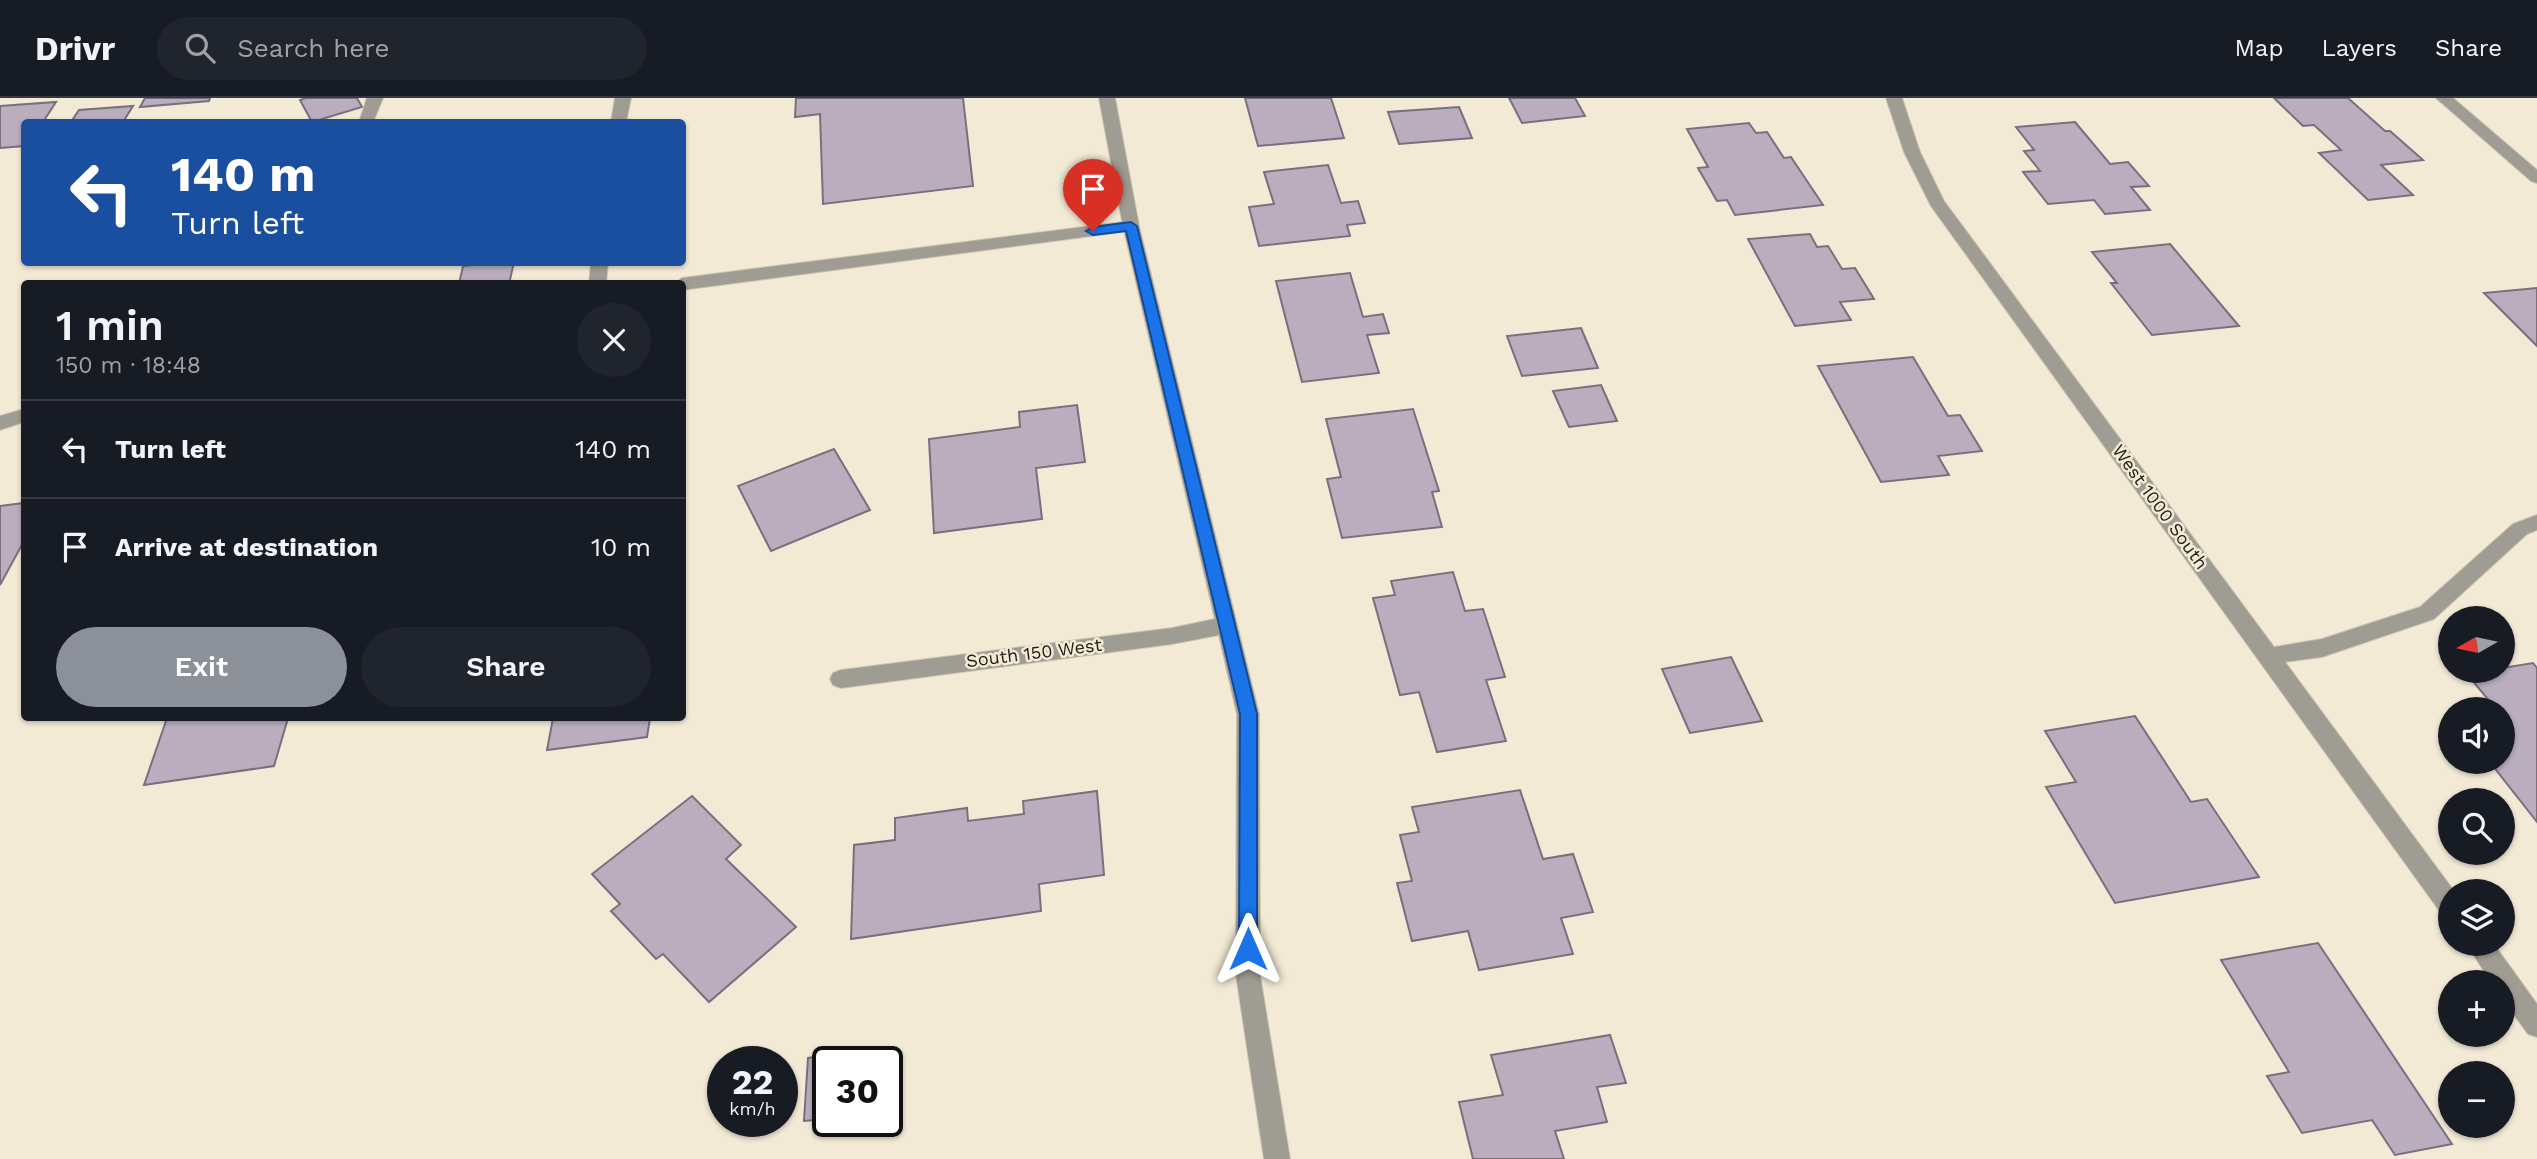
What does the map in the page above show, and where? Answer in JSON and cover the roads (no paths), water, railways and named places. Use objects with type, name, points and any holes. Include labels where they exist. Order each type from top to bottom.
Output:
[{"type":"street","points":[[367,119],[375,98]]},
{"type":"street","points":[[620,119],[623,98]]},
{"type":"street","points":[[1107,98],[1131,226],[1248,714],[1248,975],[1277,1159]]},
{"type":"street","name":"West 1000 South","points":[[1894,98],[1904,137],[1918,171],[1937,202],[2438,888]]},
{"type":"street","points":[[2444,98],[2537,178]]},
{"type":"street","points":[[686,283],[1131,226]]},
{"type":"street","points":[[0,423],[21,417]]},
{"type":"street","points":[[2269,656],[2322,648],[2427,612],[2520,529],[2537,522]]},
{"type":"street","name":"South 150 West","points":[[841,678],[1172,636],[1227,625]]},
{"type":"street","points":[[2487,956],[2537,1025]]}]
